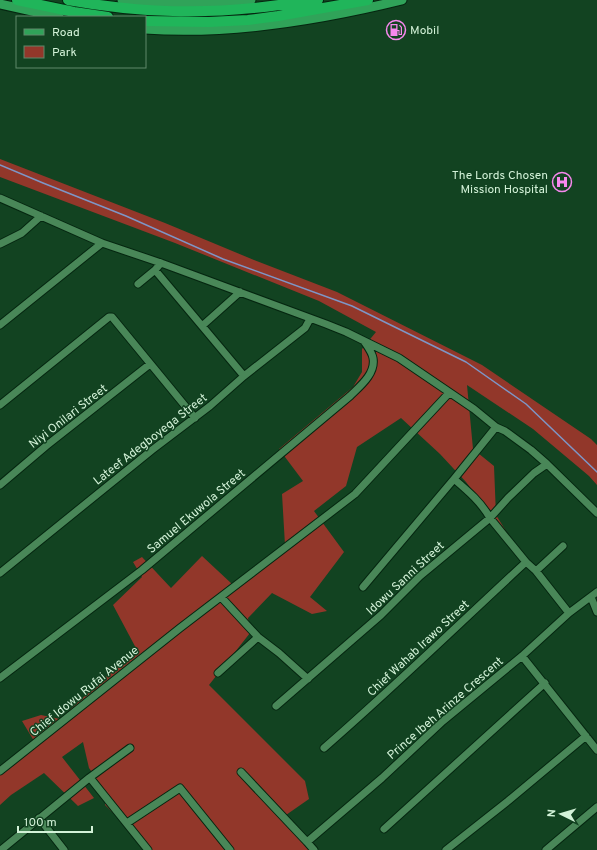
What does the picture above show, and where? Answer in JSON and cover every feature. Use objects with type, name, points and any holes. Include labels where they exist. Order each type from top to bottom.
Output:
[{"type":"highway","points":[[17,0],[101,16]]},
{"type":"highway","points":[[68,0],[152,11],[189,12],[245,10],[318,0]]},
{"type":"highway","points":[[146,21],[248,23],[278,16],[368,0]]},
{"type":"main road","points":[[122,0],[207,4],[251,0]]},
{"type":"main road","points":[[146,29],[198,29],[325,16],[402,0]]},
{"type":"main road","points":[[0,4],[54,16]]},
{"type":"street","points":[[0,198],[102,243],[161,263],[346,332],[399,358],[474,409],[496,427],[548,464],[597,513]]},
{"type":"street","points":[[0,244],[22,233],[41,216]]},
{"type":"street","points":[[0,324],[102,243]]},
{"type":"street","points":[[138,284],[161,263]]},
{"type":"street","points":[[155,270],[244,376]]},
{"type":"street","points":[[202,326],[240,292]]},
{"type":"street","points":[[0,405],[109,317],[112,317],[195,418]]},
{"type":"street","name":"Lateef Adegboyega Street","points":[[0,573],[152,450],[195,418],[244,376],[305,328],[310,319]]},
{"type":"street","name":"Samuel Ekuwola Street","points":[[0,678],[142,570],[350,396],[364,382],[372,370],[373,357],[364,341]]},
{"type":"street","name":"Niyi Onilari Street","points":[[0,485],[46,446],[150,364]]},
{"type":"street","name":"Chief Idowu Rufai Avenue","points":[[0,771],[180,628],[355,494],[449,393]]},
{"type":"street","points":[[363,587],[496,427]]},
{"type":"street","name":"Idowu Sanni Street","points":[[276,706],[381,615],[420,576],[490,518],[534,473],[548,464]]},
{"type":"street","points":[[454,479],[475,498],[569,613]]},
{"type":"street","points":[[536,571],[564,546]]},
{"type":"street","name":"Chief Wahab Irawo Street","points":[[324,748],[369,710],[437,644],[526,562]]},
{"type":"street","name":"Prince Ibeh Arinze Crescent","points":[[307,842],[382,778],[443,721],[522,656],[569,613],[597,592]]},
{"type":"street","points":[[221,597],[258,637],[279,653],[308,679]]},
{"type":"street","points":[[591,597],[597,612]]},
{"type":"street","points":[[218,673],[258,637]]},
{"type":"street","points":[[522,656],[597,750]]},
{"type":"street","points":[[384,828],[545,683]]},
{"type":"street","points":[[446,850],[586,736]]},
{"type":"street","points":[[1,850],[88,778],[130,748]]},
{"type":"street","points":[[241,772],[314,850]]},
{"type":"street","points":[[88,778],[91,779],[148,850]]},
{"type":"street","points":[[126,823],[180,788],[230,850]]},
{"type":"street","points":[[546,850],[597,807]]},
{"type":"street","points":[[39,818],[64,850]]},
{"type":"green space","points":[[0,159],[337,292],[482,365],[591,439],[597,445],[597,485],[589,476],[533,429],[467,385],[473,449],[494,466],[496,515],[521,555],[466,482],[440,454],[401,418],[357,447],[346,486],[314,511],[344,552],[310,597],[327,611],[312,614],[272,593],[248,618],[250,633],[209,685],[305,781],[309,799],[286,815],[311,850],[151,850],[105,805],[105,791],[89,768],[83,742],[62,757],[94,798],[78,806],[44,773],[11,795],[0,805],[0,766],[34,741],[22,721],[41,715],[60,719],[137,650],[113,605],[142,577],[133,562],[142,557],[171,588],[202,556],[232,584],[285,545],[282,494],[303,481],[279,449],[353,387],[362,372],[362,349],[376,332],[319,301],[175,243],[0,177]]},
{"type":"waterway","points":[[0,165],[126,216],[223,259],[352,306],[466,362],[526,404],[597,472]]},
{"type":"place","name":"Mobil","points":[[396,30]]},
{"type":"place","name":"The Lords Chosen Mission Hospital","points":[[562,182]]}]
